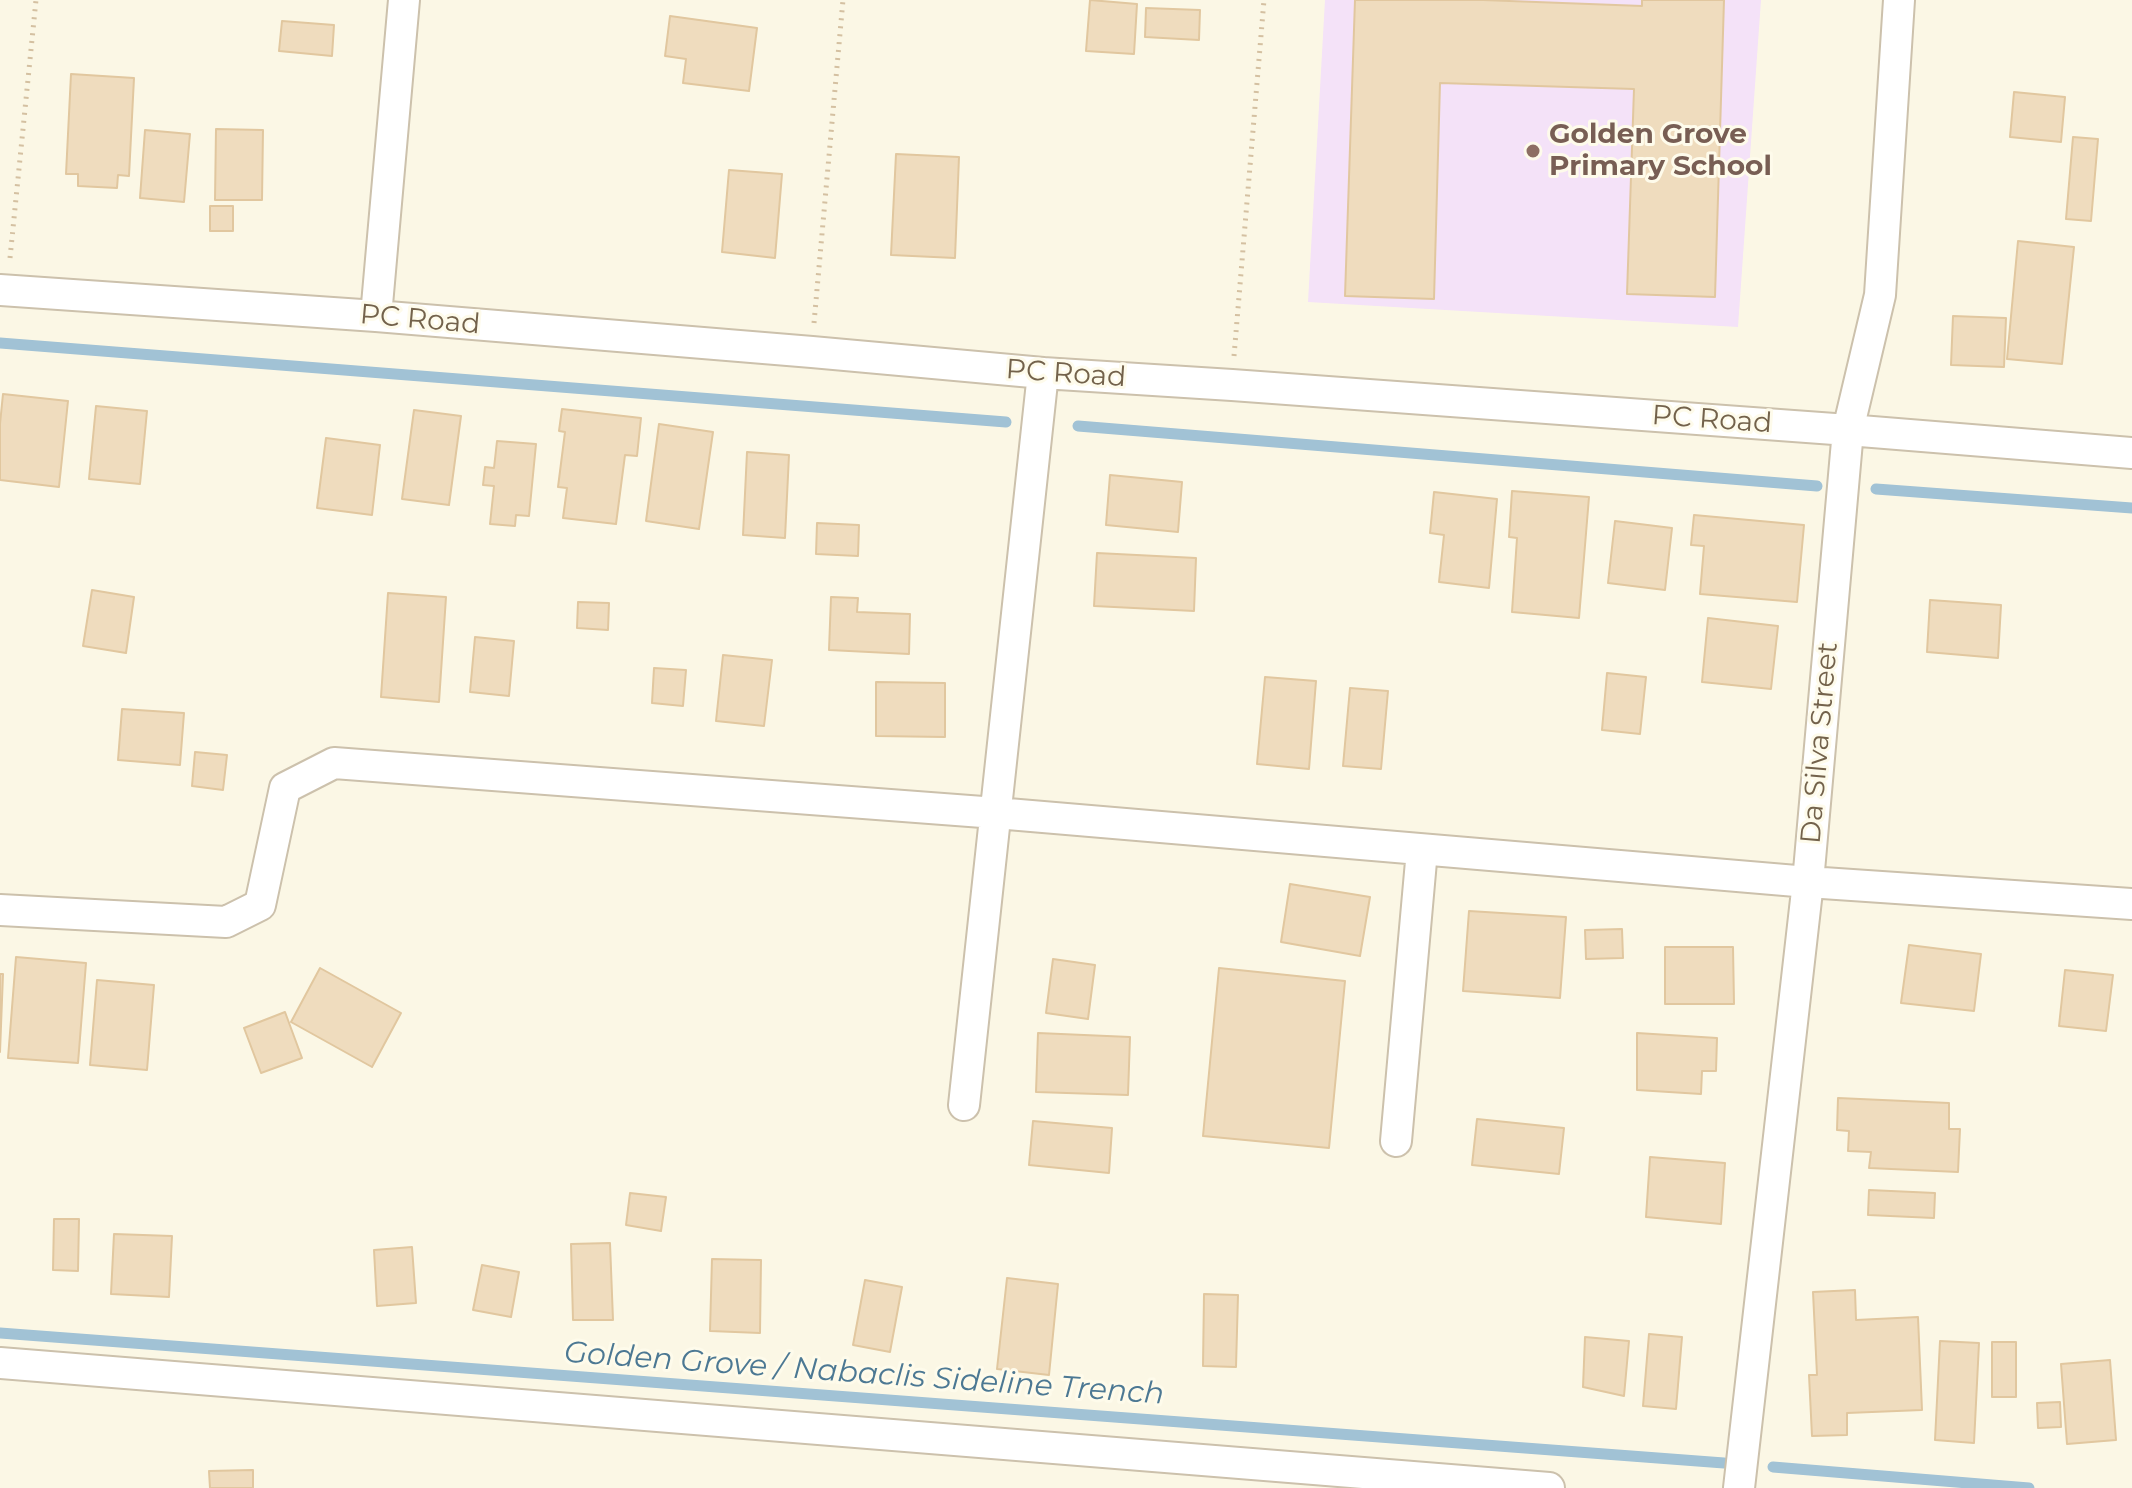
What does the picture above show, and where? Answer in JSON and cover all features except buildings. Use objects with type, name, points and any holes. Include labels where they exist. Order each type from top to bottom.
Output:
[{"type":"street","points":[[376,316],[404,0]]},
{"type":"street","name":"Da Silva Street","points":[[1739,1488],[1808,882],[1848,430],[1880,295],[1899,0]]},
{"type":"street","name":"PC Road","points":[[3,291],[376,316],[1043,373],[2132,453]]},
{"type":"street","points":[[964,1105],[1043,373]]},
{"type":"street","points":[[0,910],[226,922],[260,905],[285,788],[334,763],[996,813],[1808,882],[2132,904]]},
{"type":"street","points":[[1396,1141],[1422,850]]},
{"type":"street","points":[[0,1363],[1549,1488]]},
{"type":"path","points":[[3,291],[36,0]]},
{"type":"path","points":[[812,352],[843,0]]},
{"type":"path","points":[[1232,385],[1264,0]]},
{"type":"shaded area","name":"Golden Grove Primary School","points":[[1325,0],[1761,0],[1738,327],[1308,302]]},
{"type":"waterway","points":[[0,343],[1006,422]]},
{"type":"waterway","points":[[1078,426],[1817,486]]},
{"type":"waterway","points":[[1876,489],[2132,508]]},
{"type":"waterway","name":"Golden Grove / Nabaclis Sideline Trench","points":[[0,1333],[1724,1463]]},
{"type":"waterway","name":"Golden Grove / Nabaclis Sideline Trench","points":[[1773,1467],[2029,1488]]},
{"type":"place","name":"Golden Grove Primary School","points":[[1533,151]]}]
